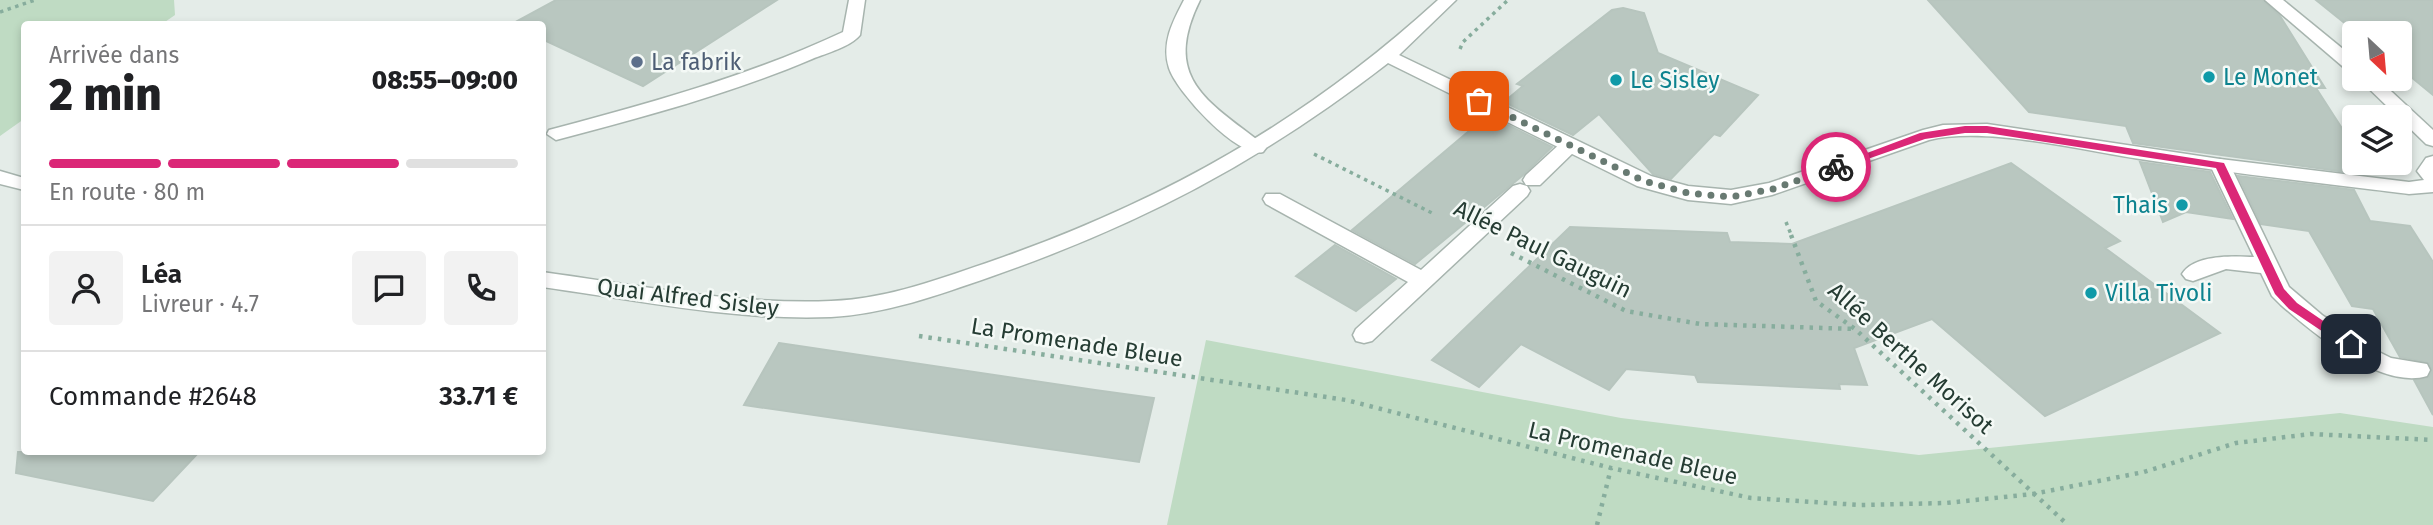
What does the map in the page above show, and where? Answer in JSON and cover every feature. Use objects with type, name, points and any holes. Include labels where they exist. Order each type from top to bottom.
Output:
[{"type":"street","points":[[556,134],[703,94],[830,46],[851,35],[857,0]]},
{"type":"street","points":[[1192,0],[1177,27],[1176,57],[1183,81],[1209,111],[1256,148]]},
{"type":"street","name":"Quai Alfred Sisley","points":[[546,280],[757,308],[834,309],[878,303],[964,278],[1040,251],[1132,212],[1256,148],[1387,56],[1448,0]]},
{"type":"street","points":[[2273,0],[2342,56]]},
{"type":"street","points":[[1387,56],[1644,181],[1688,193],[1731,197],[1773,189],[1923,136],[1965,130],[1987,130],[2220,165],[2409,188],[2433,186]]},
{"type":"street","points":[[2381,91],[2433,140]]},
{"type":"street","points":[[1364,335],[1570,145]]},
{"type":"street","points":[[2433,162],[2427,171],[2433,179]]},
{"type":"street","points":[[2220,165],[2280,291],[2293,306],[2371,357],[2387,365],[2418,370]]},
{"type":"street","points":[[0,177],[21,183]]},
{"type":"street","points":[[1273,199],[1423,281]]},
{"type":"street","points":[[2193,274],[2224,262],[2268,265]]},
{"type":"path","points":[[0,12],[35,0]]},
{"type":"path","points":[[1462,57],[1460,51],[1463,41],[1508,0]]},
{"type":"path","name":"Allée Paul Gauguin","points":[[1314,154],[1626,311],[1700,324],[1855,329]]},
{"type":"path","name":"Allée Berthe Morisot","points":[[1773,189],[1816,301],[1855,329],[2068,525]]},
{"type":"path","name":"La Promenade Bleue","points":[[909,334],[1346,400],[1611,468],[1751,498],[1860,505],[1947,503],[2033,494],[2144,472],[2236,443],[2311,434],[2433,440]]},
{"type":"path","points":[[1597,525],[1611,468]]},
{"type":"green space","points":[[0,0],[174,0],[175,15],[166,21],[21,21],[21,121],[0,136]]},
{"type":"green space","points":[[1206,340],[1621,418],[1919,455],[2340,413],[2433,427],[2433,525],[1167,525]]},
{"type":"building","name":"La fabrik","points":[[556,0],[777,0],[643,86],[546,41],[546,21],[518,21]]},
{"type":"building","points":[[1928,0],[2262,0],[2280,16],[2325,88],[2316,88],[2342,128],[2342,171],[2133,143],[2126,126],[2029,112]]},
{"type":"building","points":[[2316,0],[2433,0],[2433,95],[2412,78],[2412,21],[2342,21]]},
{"type":"building","name":"Le Sisley","points":[[1623,8],[1644,13],[1658,53],[1758,95],[1720,136],[1714,134],[1671,179],[1653,174],[1599,114],[1573,135],[1504,102],[1523,86],[1517,84],[1612,10]]},
{"type":"building","points":[[1488,115],[1552,147],[1522,176],[1415,264],[1352,230]]},
{"type":"building","points":[[2140,162],[2210,172],[2233,219],[2186,212],[2163,222]]},
{"type":"building","points":[[2011,163],[2120,241],[2105,248],[2220,333],[2045,416],[1932,319],[1854,348],[1867,385],[1839,384],[1840,389],[1698,382],[1695,375],[1626,369],[1609,390],[1521,344],[1479,387],[1432,360],[1570,227],[1727,233],[1730,242],[1792,244]]},
{"type":"building","points":[[2238,176],[2354,190],[2370,221],[2410,226],[2433,262],[2433,415],[2414,380],[2429,377],[2432,371],[2429,363],[2400,357],[2373,309],[2352,306],[2309,231],[2261,224]]},
{"type":"building","points":[[1335,245],[1396,279],[1356,311],[1296,276]]},
{"type":"building","points":[[779,343],[1154,398],[1139,462],[744,405]]},
{"type":"building","points":[[18,452],[21,452],[21,455],[196,455],[153,501],[16,473]]},
{"type":"way so far","points":[[1479,101],[1644,181],[1688,193],[1731,197],[1773,189],[1836,167]]},
{"type":"place","name":"La fabrik","points":[[637,62]]},
{"type":"place","name":"Le Monet","points":[[2209,77]]},
{"type":"place","name":"Le Sisley","points":[[1616,80]]},
{"type":"place","name":"Thais","points":[[2182,205]]},
{"type":"place","name":"Villa Tivoli","points":[[2091,293]]},
{"type":"route","points":[[1836,167],[1923,136],[1943,131],[1965,130],[1987,130],[2220,165],[2280,291],[2293,306],[2351,344]]}]
